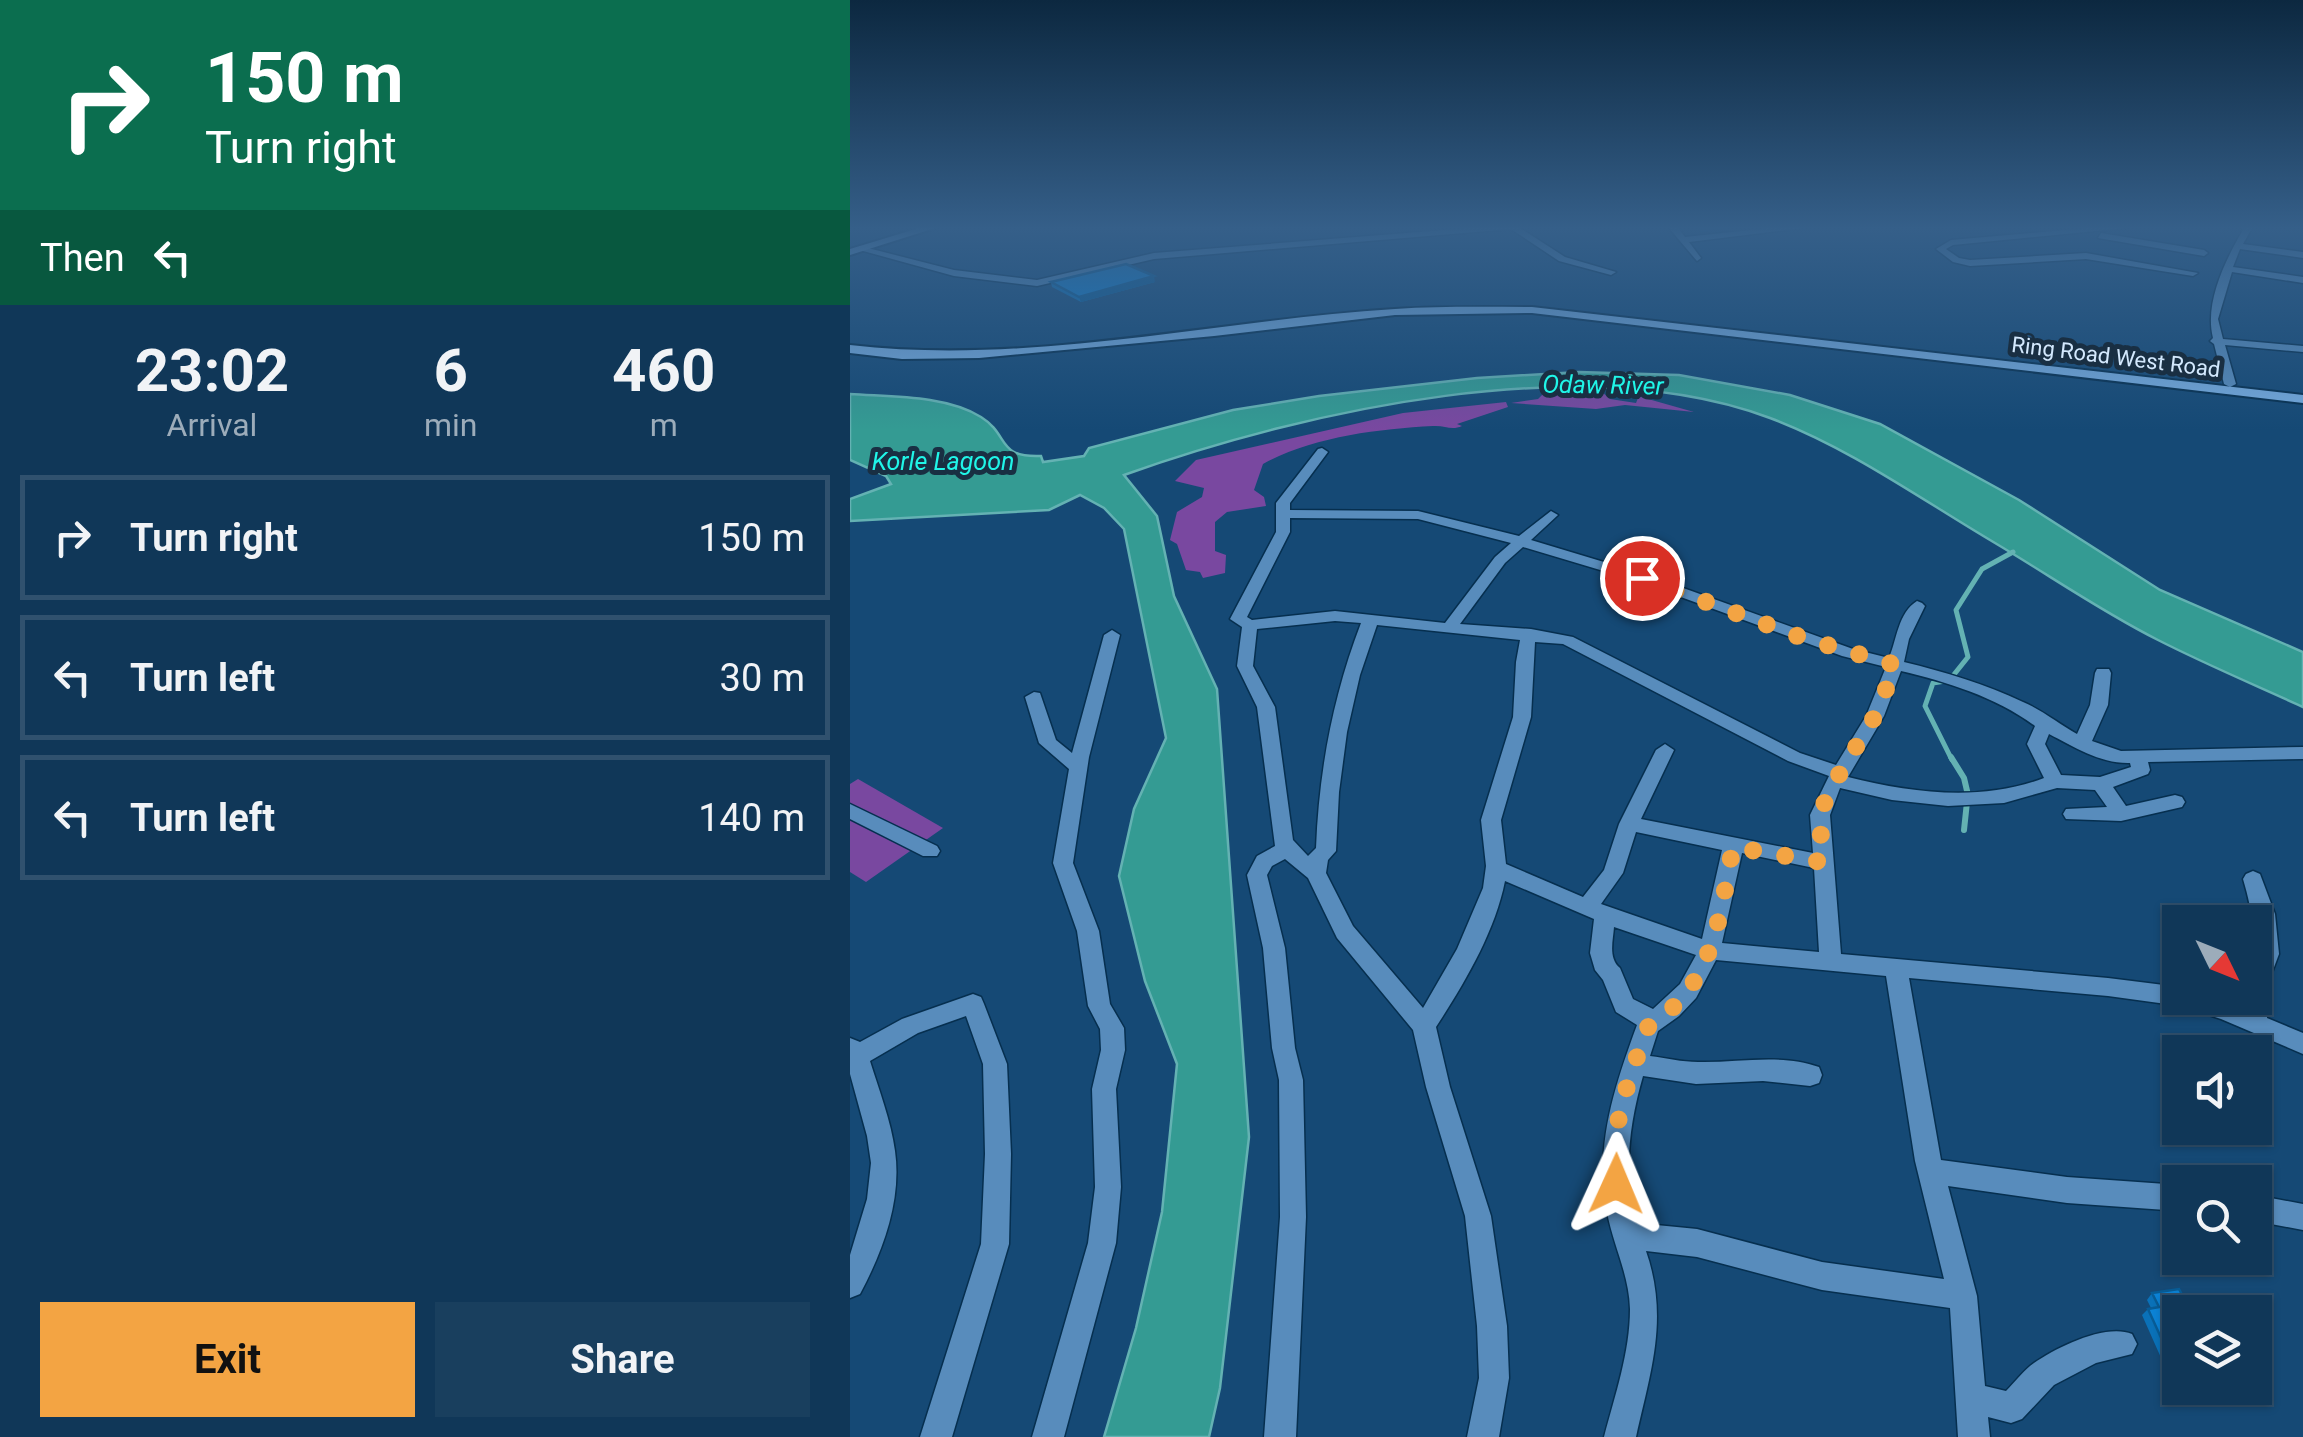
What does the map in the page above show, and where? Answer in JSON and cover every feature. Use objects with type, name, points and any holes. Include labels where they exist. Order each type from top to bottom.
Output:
[{"type":"main road","name":"Ring Road West Road","points":[[850,342],[914,349],[996,347],[1307,315],[1473,304],[1576,308],[2303,396]]},
{"type":"main road","name":"Ring Road West Road","points":[[850,350],[936,355],[1025,351],[1395,312],[1506,309],[1844,341],[2230,384],[2303,396]]},
{"type":"street","points":[[2218,295],[2212,326],[2230,384]]},
{"type":"street","points":[[2216,341],[2303,349]]},
{"type":"street","points":[[1322,452],[1284,500],[1286,517],[1269,562],[1238,619],[1250,624],[1300,618],[1450,625],[1532,634],[1584,646],[1794,758],[1840,777],[1942,800],[1945,796],[2014,796],[2055,781],[2102,784],[2142,770],[2138,758]]},
{"type":"street","points":[[1450,625],[1500,560],[1551,514]]},
{"type":"street","points":[[1286,517],[1418,515],[1520,542],[1642,578],[1848,654],[1988,693],[2021,707],[2082,743],[2120,756],[2303,753]]},
{"type":"street","points":[[1832,962],[1820,815],[1829,791],[1875,716],[1896,665],[1901,639],[1918,606]]},
{"type":"street","points":[[1316,872],[1318,857],[1326,851],[1329,784],[1350,673],[1371,619]]},
{"type":"street","points":[[1250,624],[1245,666],[1266,706],[1283,842],[1316,872],[1346,932],[1424,1026],[1438,1087],[1478,1216],[1492,1326],[1494,1378],[1483,1437]]},
{"type":"street","points":[[1424,1026],[1468,946],[1490,896],[1496,868],[1489,844],[1491,820],[1500,781],[1522,722],[1527,682],[1524,658],[1532,634]]},
{"type":"street","points":[[1048,1437],[1102,1242],[1108,1187],[1104,1089],[1113,1050],[1112,1028],[1099,1006],[1088,931],[1064,863],[1078,767],[1112,635]]},
{"type":"street","points":[[2082,743],[2100,705],[2103,673]]},
{"type":"street","points":[[1034,697],[1048,742],[1078,767]]},
{"type":"street","points":[[2044,724],[2036,744],[2055,781]]},
{"type":"street","points":[[1649,1025],[1645,1016],[1624,1005],[1612,974],[1606,970],[1600,953],[1597,910],[1629,824],[1665,750]]},
{"type":"street","points":[[2102,784],[2121,814]]},
{"type":"street","points":[[2073,814],[2121,814],[2175,802]]},
{"type":"street","points":[[850,812],[930,851]]},
{"type":"street","points":[[1629,824],[1822,862]]},
{"type":"street","points":[[1620,1437],[1642,1342],[1643,1295],[1630,1237],[1619,1210],[1612,1159],[1634,1064],[1649,1025],[1699,979],[1710,951],[1733,847]]},
{"type":"street","points":[[1280,1437],[1293,1217],[1291,1080],[1284,1062],[1269,913],[1258,874],[1264,861],[1287,848]]},
{"type":"street","points":[[1496,868],[1710,951],[2162,995]]},
{"type":"street","points":[[2253,880],[2264,914],[2268,954],[2256,986],[2255,1025]]},
{"type":"street","points":[[1896,968],[1916,1099],[1962,1296],[1974,1437]]},
{"type":"street","points":[[850,1284],[866,1257],[878,1209],[882,1151],[854,1052],[910,1026],[973,1004],[995,1064],[995,1244],[936,1437]]},
{"type":"street","points":[[2239,1015],[2303,1044]]},
{"type":"street","points":[[1634,1064],[1696,1073],[1763,1070],[1810,1075]]},
{"type":"street","points":[[1932,1171],[2067,1190],[2162,1197]]},
{"type":"street","points":[[2272,1211],[2303,1217]]},
{"type":"street","points":[[1630,1237],[1664,1235],[1699,1240],[1802,1272],[1962,1296]]},
{"type":"street","points":[[1970,1398],[2012,1408],[2043,1374],[2093,1349],[2122,1344]]},
{"type":"shaded area","points":[[1602,392],[1610,399],[1636,403],[1638,398],[1610,394],[1634,395],[1694,412],[1625,405],[1596,409],[1511,403],[1538,399],[1543,394]]},
{"type":"shaded area","points":[[1506,402],[1508,407],[1457,424],[1462,426],[1412,427],[1345,436],[1302,447],[1263,464],[1254,490],[1264,497],[1266,506],[1227,512],[1215,522],[1215,551],[1226,555],[1225,573],[1203,578],[1200,572],[1186,570],[1177,544],[1170,540],[1177,512],[1202,497],[1204,488],[1175,481],[1196,460],[1403,413]]},
{"type":"shaded area","points":[[858,779],[943,828],[866,882],[850,872],[850,784]]},
{"type":"water","points":[[1579,372],[1679,375],[1790,395],[1880,424],[2019,500],[2160,590],[2303,652],[2303,707],[2137,629],[1829,444],[1770,418],[1696,398],[1616,388],[1532,388],[1446,396],[1276,429],[1124,475],[1157,516],[1174,596],[1217,689],[1249,1137],[1220,1388],[1209,1437],[1104,1437],[1136,1328],[1162,1212],[1177,1064],[1145,981],[1119,876],[1134,809],[1166,738],[1124,529],[1104,508],[1080,495],[1049,510],[850,521],[850,499],[891,484],[886,476],[850,460],[850,394],[917,398],[967,410],[990,424],[1010,449],[1027,456],[1041,456],[1043,462],[1084,456],[1089,448],[1233,410],[1477,378]]},
{"type":"building","points":[[2179,1289],[2182,1295],[2162,1295],[2162,1340],[2148,1309],[2159,1307],[2152,1293]]},
{"type":"waterway","points":[[1952,677],[1968,657],[1956,610],[1982,569],[2013,552]]},
{"type":"waterway","points":[[1945,681],[1933,683],[1925,706],[1952,760]]},
{"type":"waterway","points":[[1951,757],[1964,778],[1968,795]]},
{"type":"waterway","points":[[1964,830],[1967,802]]},
{"type":"route","points":[[1616,1184],[1612,1159],[1634,1064],[1649,1025],[1699,979],[1710,951],[1733,847],[1822,862],[1820,815],[1829,791],[1875,716],[1896,665],[1848,654],[1642,578]]},
{"type":"water label","name":"Odaw River","points":[[1603,385]]},
{"type":"water label","name":"Korle Lagoon","points":[[943,461]]}]
